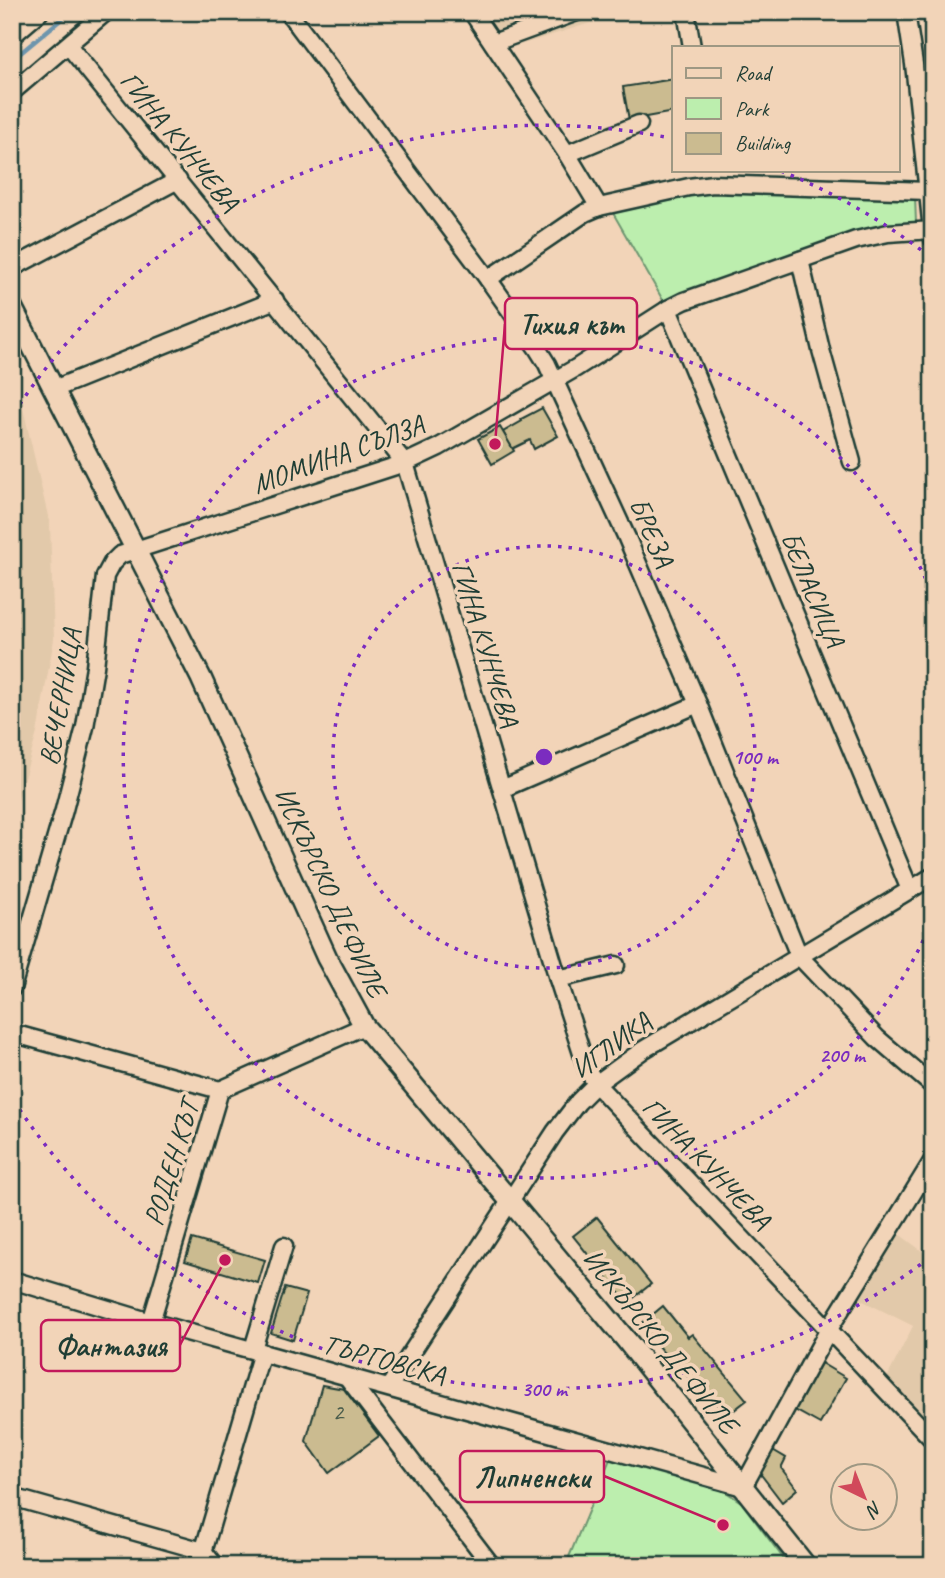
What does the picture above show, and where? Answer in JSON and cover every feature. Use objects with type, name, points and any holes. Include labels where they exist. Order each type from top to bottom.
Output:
[{"type":"main road","name":"ИСКЪРСКО ДЕФИЛЕ","points":[[12,307],[162,597],[327,958],[364,1026],[628,1341],[806,1566]]},
{"type":"street","points":[[12,36],[40,12]]},
{"type":"street","points":[[12,92],[106,12]]},
{"type":"street","name":"БРЕЗА","points":[[288,12],[488,279],[547,364],[627,538],[698,704],[799,956],[877,1038],[933,1086]]},
{"type":"street","points":[[472,12],[567,154],[599,207]]},
{"type":"street","points":[[493,43],[578,12]]},
{"type":"street","points":[[686,12],[692,46]]},
{"type":"street","points":[[906,12],[906,65],[928,191],[932,233]]},
{"type":"street","name":"ГИНА КУНЧЕВА","points":[[68,45],[405,463],[558,979],[587,1069],[596,1084],[931,1434]]},
{"type":"street","points":[[567,154],[639,124]]},
{"type":"street","points":[[488,279],[585,213],[599,207],[689,187],[712,177],[928,191]]},
{"type":"street","points":[[12,268],[178,180]]},
{"type":"street","name":"МОМИНА СЪЛЗА","points":[[136,550],[405,463],[439,447],[576,368],[684,301],[856,240],[877,235],[932,233]]},
{"type":"street","points":[[800,260],[852,462]]},
{"type":"street","points":[[54,389],[275,300]]},
{"type":"street","name":"БЕЛАСИЦА","points":[[668,309],[910,890]]},
{"type":"street","name":"ВЕЧЕРНИЦА","points":[[12,988],[64,810],[85,727],[96,667],[105,576],[120,555],[136,550]]},
{"type":"street","points":[[502,789],[698,704]]},
{"type":"street","name":"ИГЛИКА","points":[[389,1387],[555,1132],[596,1084],[643,1050],[933,876]]},
{"type":"street","points":[[558,979],[616,965]]},
{"type":"street","name":"РОДЕН КЪТ","points":[[151,1322],[220,1090],[364,1026]]},
{"type":"street","points":[[12,1033],[220,1090]]},
{"type":"street","points":[[743,1487],[829,1329],[933,1160]]},
{"type":"street","points":[[201,1558],[284,1246]]},
{"type":"street","name":"ТЪРГОВСКА","points":[[12,1280],[151,1322],[743,1487]]},
{"type":"street","points":[[347,1377],[492,1566]]},
{"type":"street","points":[[12,1497],[201,1558],[215,1566]]},
{"type":"shaded area","points":[[477,12],[626,12],[503,50]]},
{"type":"shaded area","points":[[12,376],[20,395],[50,525],[54,639],[37,733],[12,821]]},
{"type":"shaded area","points":[[895,1231],[926,1254],[933,1243],[931,1417],[924,1416],[887,1378],[913,1326],[855,1297]]},
{"type":"green space","points":[[712,191],[915,196],[916,224],[864,230],[664,302],[613,213]]},
{"type":"green space","points":[[610,1459],[723,1490],[741,1502],[789,1566],[575,1566],[569,1557]]},
{"type":"building","points":[[672,79],[672,112],[629,120],[623,87]]},
{"type":"building","points":[[542,408],[558,436],[534,449],[530,440],[512,449],[503,432]]},
{"type":"building","points":[[500,427],[514,451],[492,464],[478,439]]},
{"type":"building","points":[[597,1217],[651,1284],[627,1303],[573,1236]]},
{"type":"building","points":[[192,1239],[265,1260],[258,1283],[185,1261]]},
{"type":"building","points":[[285,1288],[307,1294],[293,1340],[271,1333]]},
{"type":"building","points":[[663,1306],[688,1337],[692,1334],[747,1400],[729,1414],[721,1404],[718,1407],[706,1393],[703,1394],[640,1325]]},
{"type":"building","points":[[933,1336],[933,1373],[930,1357]]},
{"type":"building","points":[[821,1363],[846,1378],[820,1424],[795,1410]]},
{"type":"building","points":[[322,1385],[344,1389],[379,1436],[329,1473],[306,1441]]},
{"type":"building","points":[[771,1449],[786,1458],[781,1468],[797,1489],[782,1502],[759,1472]]},
{"type":"waterway","points":[[12,60],[70,12]]},
{"type":"place","name":"Тихия кът","points":[[495,444]]},
{"type":"place","name":"Фантазия","points":[[225,1260]]},
{"type":"place","name":"Липненски","points":[[723,1525]]}]
